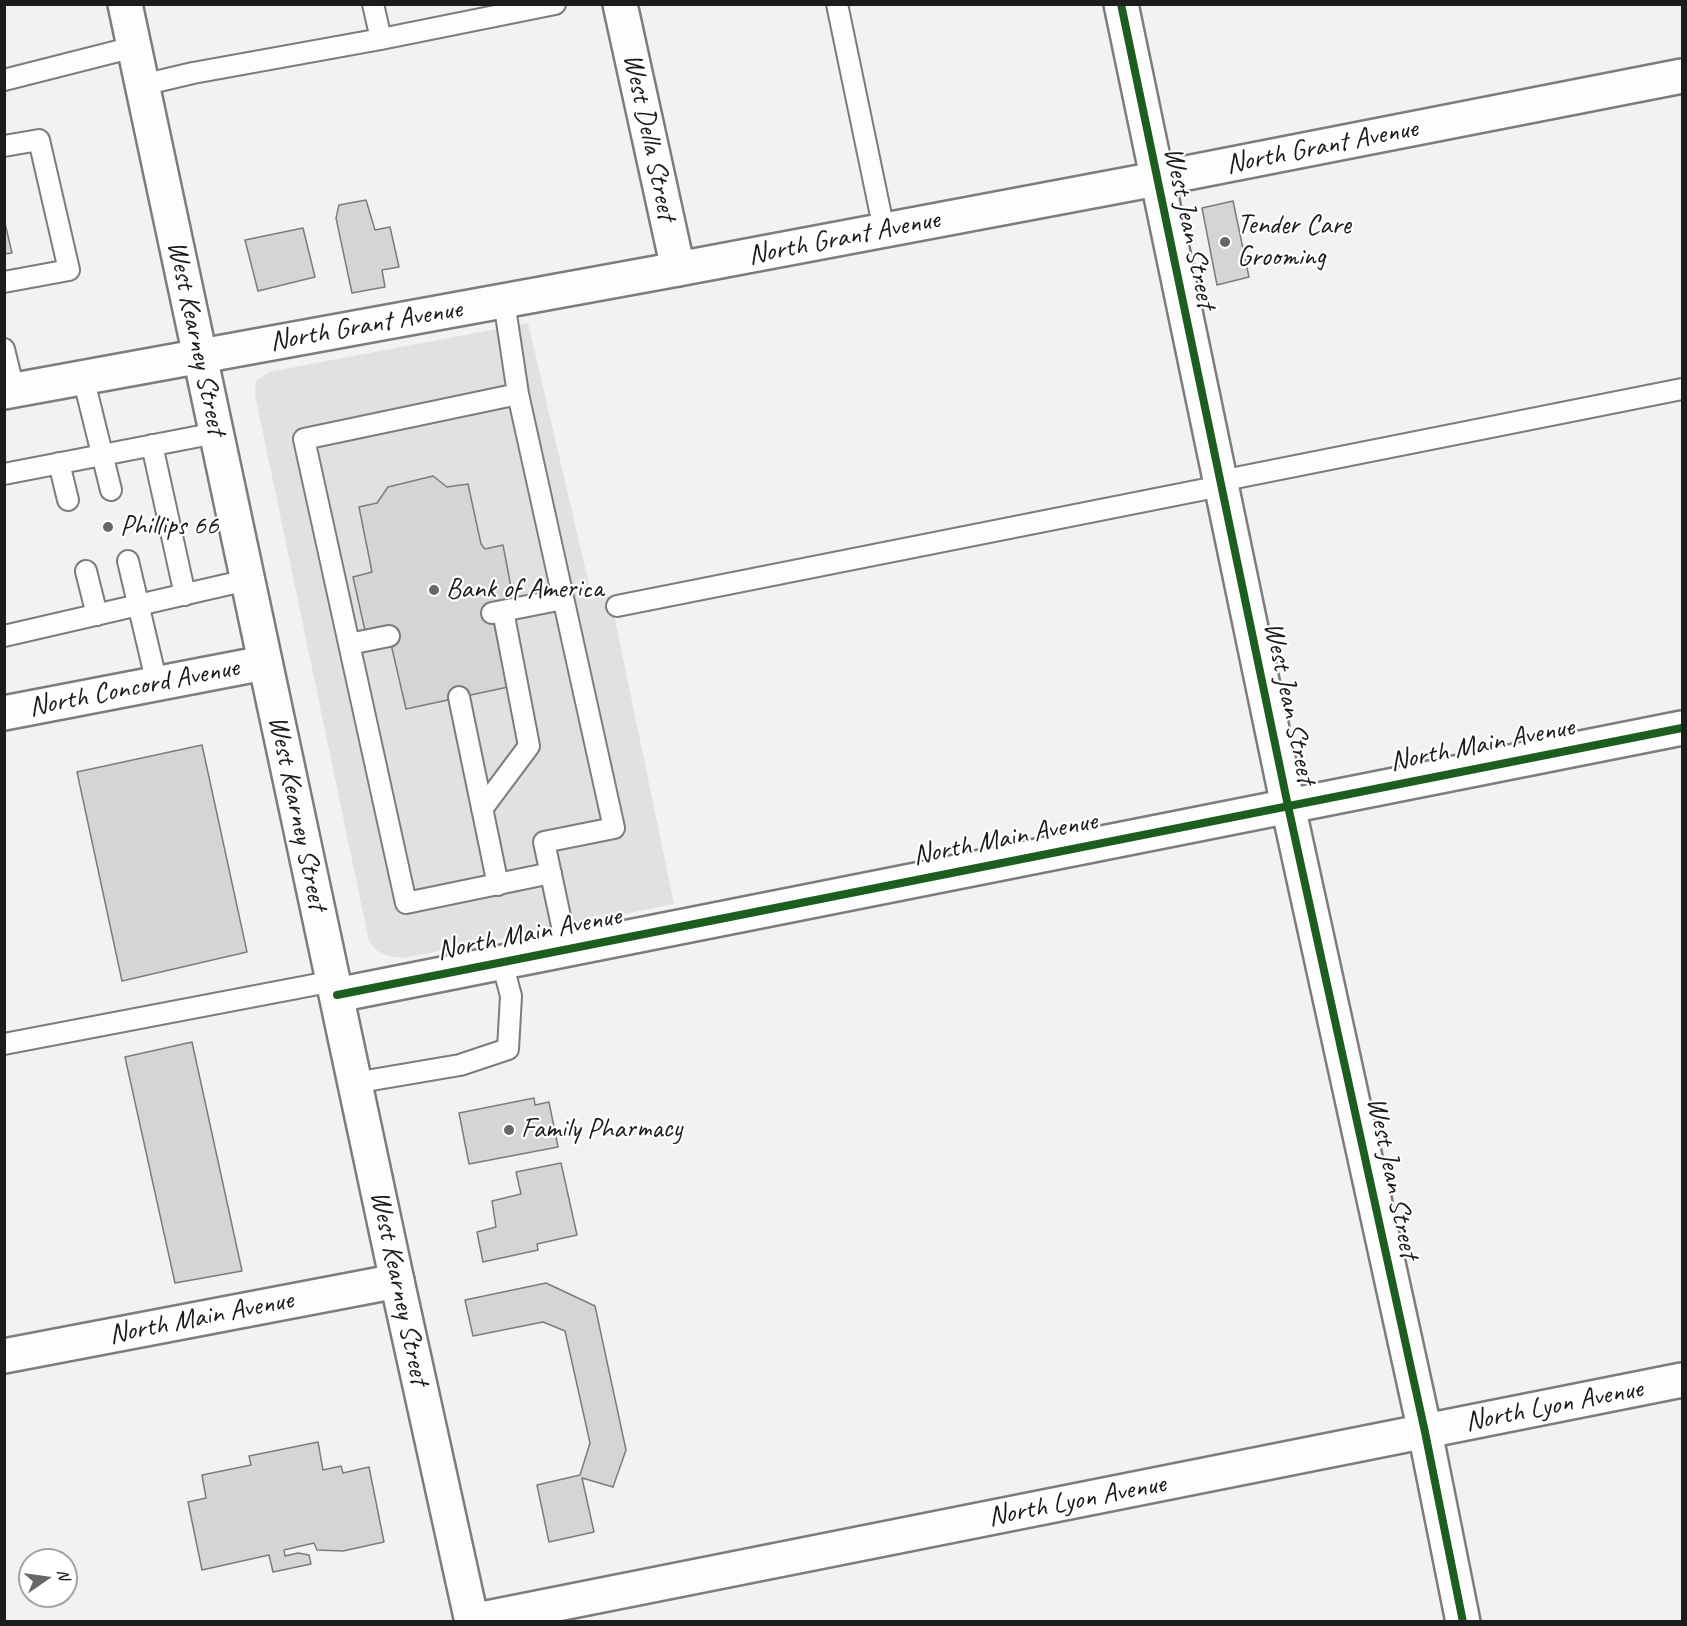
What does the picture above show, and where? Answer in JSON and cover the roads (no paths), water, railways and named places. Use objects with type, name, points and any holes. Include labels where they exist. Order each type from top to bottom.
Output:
[{"type":"street","name":"West Kearney Street","points":[[125,4],[264,663],[336,988],[354,1083],[472,1621]]},
{"type":"street","name":"West Della Street","points":[[620,4],[678,269]]},
{"type":"street","name":"West Jean Street","points":[[1121,4],[1288,806],[1425,1432],[1463,1622]]},
{"type":"street","name":"North Grant Avenue","points":[[9,391],[678,269],[1683,76]]},
{"type":"street","name":"North Concord Avenue","points":[[4,713],[264,663]]},
{"type":"street","name":"North Main Avenue","points":[[336,988],[502,962],[1683,728]]},
{"type":"street","name":"North Main Avenue","points":[[4,1356],[397,1281]]},
{"type":"street","name":"North Lyon Avenue","points":[[472,1621],[1683,1380]]},
{"type":"lane","points":[[373,4],[381,39]]},
{"type":"lane","points":[[142,85],[193,73],[381,39],[555,4]]},
{"type":"lane","points":[[837,4],[884,230]]},
{"type":"lane","points":[[4,80],[134,47]]},
{"type":"lane","points":[[4,146],[39,140],[69,270],[4,282]]},
{"type":"lane","points":[[504,301],[518,394],[614,828],[544,842],[567,949]]},
{"type":"lane","points":[[4,349],[9,391]]},
{"type":"lane","points":[[83,377],[111,490]]},
{"type":"lane","points":[[617,606],[1683,389]]},
{"type":"lane","points":[[518,394],[304,439],[406,903],[551,873]]},
{"type":"lane","points":[[4,474],[216,433]]},
{"type":"lane","points":[[152,445],[185,595]]},
{"type":"lane","points":[[58,464],[68,500]]},
{"type":"lane","points":[[128,561],[157,684]]},
{"type":"lane","points":[[86,571],[97,615]]},
{"type":"lane","points":[[4,636],[247,580]]},
{"type":"lane","points":[[482,809],[529,746],[498,612],[563,599]]},
{"type":"lane","points":[[350,644],[389,636]]},
{"type":"lane","points":[[459,697],[498,885]]},
{"type":"lane","points":[[354,1083],[460,1065],[508,1049],[511,996],[502,962]]},
{"type":"lane","points":[[4,1044],[336,988]]},
{"type":"place","name":"Tender Care Grooming","points":[[1225,242]]},
{"type":"place","name":"Phillips 66","points":[[108,527]]},
{"type":"place","name":"Bank of America","points":[[434,590]]},
{"type":"place","name":"Family Pharmacy","points":[[509,1130]]}]
